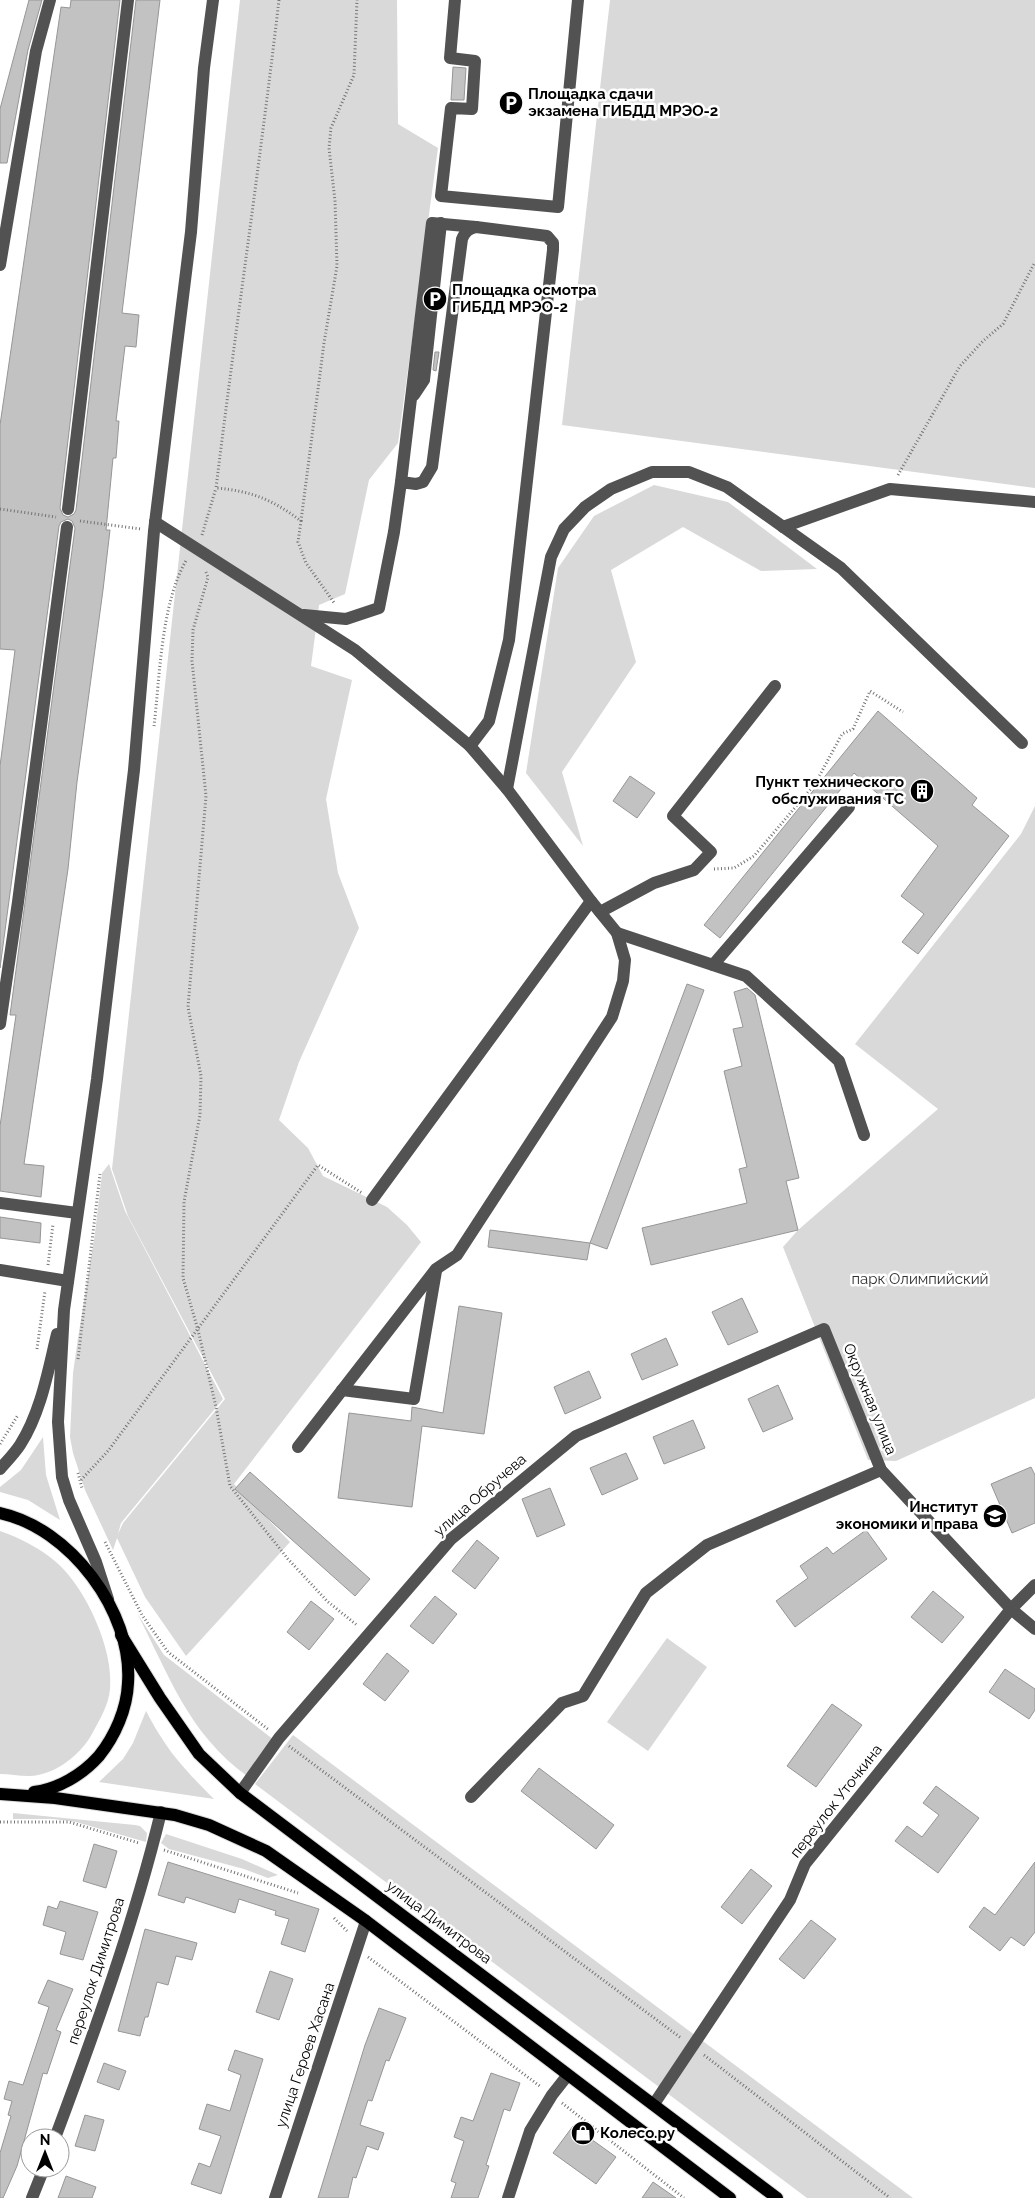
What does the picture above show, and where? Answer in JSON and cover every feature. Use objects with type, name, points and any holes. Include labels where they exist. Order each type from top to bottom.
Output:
[{"type":"main road","name":"улица Димитрова","points":[[0,1513],[41,1530],[74,1554],[93,1577],[112,1611],[121,1636],[128,1668],[127,1696],[114,1733],[104,1750],[91,1765],[67,1781],[39,1792],[0,1794]]},
{"type":"main road","name":"улица Димитрова","points":[[121,1636],[160,1698],[199,1754],[240,1793],[777,2198]]},
{"type":"main road","name":"улица Димитрова","points":[[19,1794],[161,1812],[209,1825],[252,1843],[282,1861],[366,1922],[566,2076],[729,2198]]},
{"type":"street","points":[[0,264],[36,51],[50,0]]},
{"type":"street","points":[[68,509],[128,0]]},
{"type":"street","points":[[112,1611],[96,1562],[69,1500],[62,1477],[58,1422],[64,1310],[97,1079],[134,770],[155,522],[191,232],[204,68],[213,0]]},
{"type":"street","points":[[455,0],[450,58],[475,61],[472,109],[451,108],[441,196],[558,207],[578,0]]},
{"type":"street","points":[[301,615],[346,619],[379,608],[394,532],[411,398],[424,380],[437,223],[543,234],[550,239],[553,250],[509,640],[489,721],[470,746]]},
{"type":"street","points":[[401,482],[416,484],[423,482],[432,467],[462,239],[467,230],[476,227]]},
{"type":"street","points":[[507,790],[551,557],[564,529],[585,508],[611,489],[652,472],[688,472],[727,487],[841,568],[1022,742]]},
{"type":"street","points":[[783,527],[890,489],[1035,502]]},
{"type":"street","points":[[155,522],[355,650],[470,746],[507,790],[617,933],[625,960],[623,981],[612,1017],[457,1255],[436,1268],[298,1447]]},
{"type":"street","points":[[0,1024],[18,902],[67,527]]},
{"type":"street","points":[[600,912],[654,883],[694,870],[711,852],[673,816],[775,686]]},
{"type":"street","points":[[713,965],[849,807]]},
{"type":"street","points":[[372,1200],[591,901]]},
{"type":"street","points":[[617,933],[746,976],[839,1062],[864,1135]]},
{"type":"street","points":[[0,1203],[77,1213]]},
{"type":"street","points":[[342,1390],[414,1399],[436,1268]]},
{"type":"street","points":[[0,1270],[68,1281]]},
{"type":"street","points":[[0,1469],[20,1444],[37,1407],[64,1310]]},
{"type":"street","name":"Окружная улица","points":[[824,1329],[881,1470],[1011,1609],[1035,1630]]},
{"type":"street","name":"улица Обручева","points":[[240,1793],[280,1738],[451,1538],[576,1436],[824,1329]]},
{"type":"street","points":[[471,1797],[562,1703],[583,1696],[646,1593],[707,1545],[881,1470]]},
{"type":"street","name":"переулок Уточкина","points":[[654,2104],[790,1900],[805,1864],[1011,1609],[1035,1585]]},
{"type":"street","name":"переулок Димитрова","points":[[59,2128],[115,1968],[161,1812]]},
{"type":"street","name":"улица Героев Хасана","points":[[275,2198],[366,1922]]},
{"type":"street","points":[[508,2198],[530,2131],[566,2076]]},
{"type":"street","points":[[32,2198],[40,2178]]},
{"type":"path","points":[[279,0],[216,488],[206,525],[195,549],[208,577],[193,630],[192,661],[206,796],[188,1007],[201,1076],[200,1115],[184,1202],[183,1278],[198,1330],[216,1407],[230,1486],[288,1559],[327,1601],[369,1634]]},
{"type":"path","points":[[346,619],[306,563],[298,542],[324,343],[337,266],[335,201],[329,148],[331,128],[354,75],[357,0]]},
{"type":"path","points":[[890,489],[960,366],[982,341],[1003,324],[1035,262]]},
{"type":"path","points":[[216,488],[240,490],[280,505],[301,522]]},
{"type":"path","points":[[694,870],[734,868],[754,856],[815,784],[842,734],[853,728],[870,691],[903,712]]},
{"type":"path","points":[[84,1494],[81,1480],[108,1451],[318,1165],[372,1200]]},
{"type":"path","points":[[37,1350],[55,1210]]},
{"type":"path","points":[[0,1444],[18,1414]]},
{"type":"path","points":[[102,1535],[142,1615],[168,1652],[890,2198]]},
{"type":"path","points":[[0,1822],[69,1822],[306,1896]]},
{"type":"path","points":[[332,1916],[358,1943],[371,1961],[552,2095],[684,2198]]},
{"type":"green space","points":[[240,0],[397,0],[398,124],[438,148],[398,443],[369,480],[345,594],[319,605],[311,666],[352,680],[326,799],[338,873],[359,928],[299,1062],[279,1120],[308,1148],[323,1176],[387,1207],[407,1225],[421,1242],[234,1484],[290,1542],[186,1656],[145,1597],[117,1538],[113,1550],[85,1490],[70,1437],[73,1373],[78,1338],[95,1233],[102,1173],[109,1164],[125,1211],[223,1399],[121,1523],[118,1534],[123,1523],[225,1399],[128,1216],[112,1169]]},
{"type":"green space","points":[[610,0],[1035,0],[1035,488],[562,425]]},
{"type":"green space","points":[[654,485],[728,502],[817,569],[761,571],[683,527],[611,570],[636,662],[562,772],[583,846],[526,773],[558,568],[594,516]]},
{"type":"green space","name":"парк Олимпийский","points":[[1035,806],[1035,1398],[896,1461],[868,1460],[783,1247],[798,1230],[938,1109],[855,1044],[1021,834]]},
{"type":"green space","points":[[43,1437],[46,1475],[60,1520],[28,1500],[0,1492],[0,1487],[21,1470]]},
{"type":"green space","points":[[0,1531],[22,1540],[50,1557],[67,1573],[78,1587],[103,1639],[110,1673],[108,1700],[89,1739],[70,1760],[46,1773],[34,1776],[0,1774]]},
{"type":"green space","points":[[137,1613],[164,1655],[274,1740],[247,1776],[209,1741],[195,1722],[170,1680]]},
{"type":"green space","points":[[667,1638],[707,1667],[648,1751],[607,1722]]},
{"type":"green space","points":[[146,1711],[176,1758],[214,1799],[99,1782],[123,1759],[133,1743]]},
{"type":"green space","points":[[293,1735],[913,2198],[807,2198],[255,1784]]},
{"type":"green space","points":[[13,1813],[140,1826],[147,1833],[146,1842],[76,1822],[53,1819],[13,1819]]},
{"type":"green space","points":[[166,1834],[242,1859],[278,1875],[268,1878],[244,1869],[169,1849],[161,1843]]},
{"type":"building","points":[[29,0],[42,0],[28,50],[7,163],[0,163],[0,109]]},
{"type":"building","points":[[71,0],[120,0],[60,508],[63,515],[68,517],[74,514],[76,510],[136,0],[160,0],[122,313],[139,315],[136,347],[125,346],[116,421],[119,421],[116,458],[113,458],[106,530],[110,530],[103,590],[77,782],[68,869],[24,1164],[44,1166],[41,1197],[0,1191],[0,1126],[16,1015],[10,1015],[75,528],[72,521],[68,519],[61,522],[59,526],[0,968],[0,766],[15,650],[0,649],[0,425],[61,7],[70,8]]},
{"type":"building","points":[[453,67],[466,68],[464,100],[451,100]]},
{"type":"building","points":[[435,352],[439,352],[436,371],[433,370]]},
{"type":"building","points":[[878,711],[977,798],[972,805],[1009,836],[918,954],[902,942],[924,914],[901,896],[938,846],[854,773],[720,938],[704,925]]},
{"type":"building","points":[[630,776],[655,793],[637,818],[613,801]]},
{"type":"building","points":[[687,984],[704,990],[607,1249],[590,1243]]},
{"type":"building","points":[[747,988],[755,995],[799,1178],[786,1181],[798,1230],[651,1265],[642,1228],[747,1203],[739,1169],[747,1167],[724,1071],[742,1066],[733,1029],[743,1027],[734,992]]},
{"type":"building","points":[[0,1217],[41,1223],[40,1243],[0,1238]]},
{"type":"building","points":[[490,1230],[590,1243],[587,1260],[488,1247]]},
{"type":"building","points":[[742,1298],[758,1332],[728,1345],[712,1312]]},
{"type":"building","points":[[459,1306],[502,1313],[484,1434],[422,1426],[412,1507],[338,1498],[349,1413],[411,1421],[412,1407],[443,1413]]},
{"type":"building","points":[[666,1338],[678,1365],[642,1380],[631,1354]]},
{"type":"building","points":[[589,1371],[601,1398],[565,1414],[554,1387]]},
{"type":"building","points":[[778,1385],[793,1419],[763,1432],[748,1399]]},
{"type":"building","points":[[693,1420],[705,1448],[664,1464],[653,1437]]},
{"type":"building","points":[[626,1453],[638,1479],[602,1495],[590,1468]]},
{"type":"building","points":[[1031,1467],[1035,1475],[1035,1523],[1012,1533],[991,1484]]},
{"type":"building","points":[[250,1472],[370,1579],[355,1596],[235,1489]]},
{"type":"building","points":[[550,1488],[565,1525],[537,1537],[522,1499]]},
{"type":"building","points":[[866,1530],[887,1559],[795,1627],[776,1601],[808,1578],[800,1566],[827,1547],[833,1554]]},
{"type":"building","points":[[477,1540],[499,1558],[475,1589],[452,1571]]},
{"type":"building","points":[[933,1591],[964,1617],[942,1643],[911,1617]]},
{"type":"building","points":[[435,1596],[457,1614],[433,1644],[410,1626]]},
{"type":"building","points":[[311,1601],[334,1619],[309,1650],[287,1632]]},
{"type":"building","points":[[387,1653],[409,1671],[385,1701],[363,1684]]},
{"type":"building","points":[[1005,1669],[1035,1689],[1035,1710],[1029,1719],[989,1692]]},
{"type":"building","points":[[832,1704],[862,1725],[816,1787],[787,1766]]},
{"type":"building","points":[[539,1768],[614,1825],[596,1849],[521,1791]]},
{"type":"building","points":[[936,1786],[979,1818],[938,1873],[895,1841],[907,1826],[922,1837],[939,1815],[923,1803]]},
{"type":"building","points":[[94,1844],[117,1851],[106,1888],[83,1881]]},
{"type":"building","points":[[168,1862],[319,1909],[305,1952],[281,1944],[289,1919],[275,1915],[276,1911],[239,1899],[235,1913],[186,1897],[184,1903],[158,1895]]},
{"type":"building","points":[[1035,1862],[1035,1932],[1024,1946],[1011,1937],[1000,1951],[969,1927],[984,1907],[995,1915]]},
{"type":"building","points":[[751,1869],[772,1886],[742,1924],[721,1907]]},
{"type":"building","points":[[60,1901],[98,1912],[83,1960],[60,1954],[66,1932],[43,1925],[48,1906],[57,1909]]},
{"type":"building","points":[[811,1920],[836,1939],[804,1979],[779,1959]]},
{"type":"building","points":[[145,1929],[197,1943],[192,1960],[176,1956],[168,1985],[157,1982],[148,2017],[145,2017],[140,2036],[118,2031]]},
{"type":"building","points":[[270,1971],[293,1979],[279,2020],[256,2012]]},
{"type":"building","points":[[48,1980],[73,1989],[56,2030],[61,2032],[47,2074],[43,2073],[28,2128],[20,2128],[20,2155],[17,2166],[3,2198],[0,2198],[0,2153],[11,2116],[8,2115],[12,2101],[4,2099],[9,2081],[23,2085],[49,2007],[38,2003]]},
{"type":"building","points":[[379,2008],[406,2018],[389,2061],[386,2060],[372,2101],[368,2100],[360,2125],[384,2133],[378,2150],[367,2146],[356,2178],[353,2177],[348,2198],[318,2198],[365,2045]]},
{"type":"building","points":[[235,2050],[263,2059],[221,2194],[191,2184],[199,2163],[210,2167],[221,2136],[199,2129],[207,2104],[230,2111],[241,2075],[228,2070]]},
{"type":"building","points":[[104,2063],[126,2071],[119,2090],[97,2082]]},
{"type":"building","points":[[491,2073],[520,2083],[510,2111],[504,2109],[486,2165],[489,2166],[478,2198],[451,2198],[456,2183],[451,2181],[464,2141],[454,2137],[461,2117],[473,2121]]},
{"type":"building","points":[[85,2115],[104,2120],[95,2151],[75,2146]]},
{"type":"building","points":[[573,2126],[616,2157],[596,2184],[553,2153]]},
{"type":"building","points":[[70,2177],[96,2187],[92,2198],[58,2198],[65,2178]]},
{"type":"building","points":[[653,2182],[676,2198],[642,2198]]},
{"type":"place","name":"Площадка сдачи экзамена ГИБДД МРЭО-2","points":[[511,103]]},
{"type":"place","name":"Площадка осмотра ГИБДД МРЭО-2","points":[[435,299]]},
{"type":"place","name":"Пункт технического обслуживания ТС","points":[[922,791]]},
{"type":"place","name":"Институт экономики и права","points":[[995,1516]]},
{"type":"place","name":"Колесо.ру","points":[[583,2133]]}]
